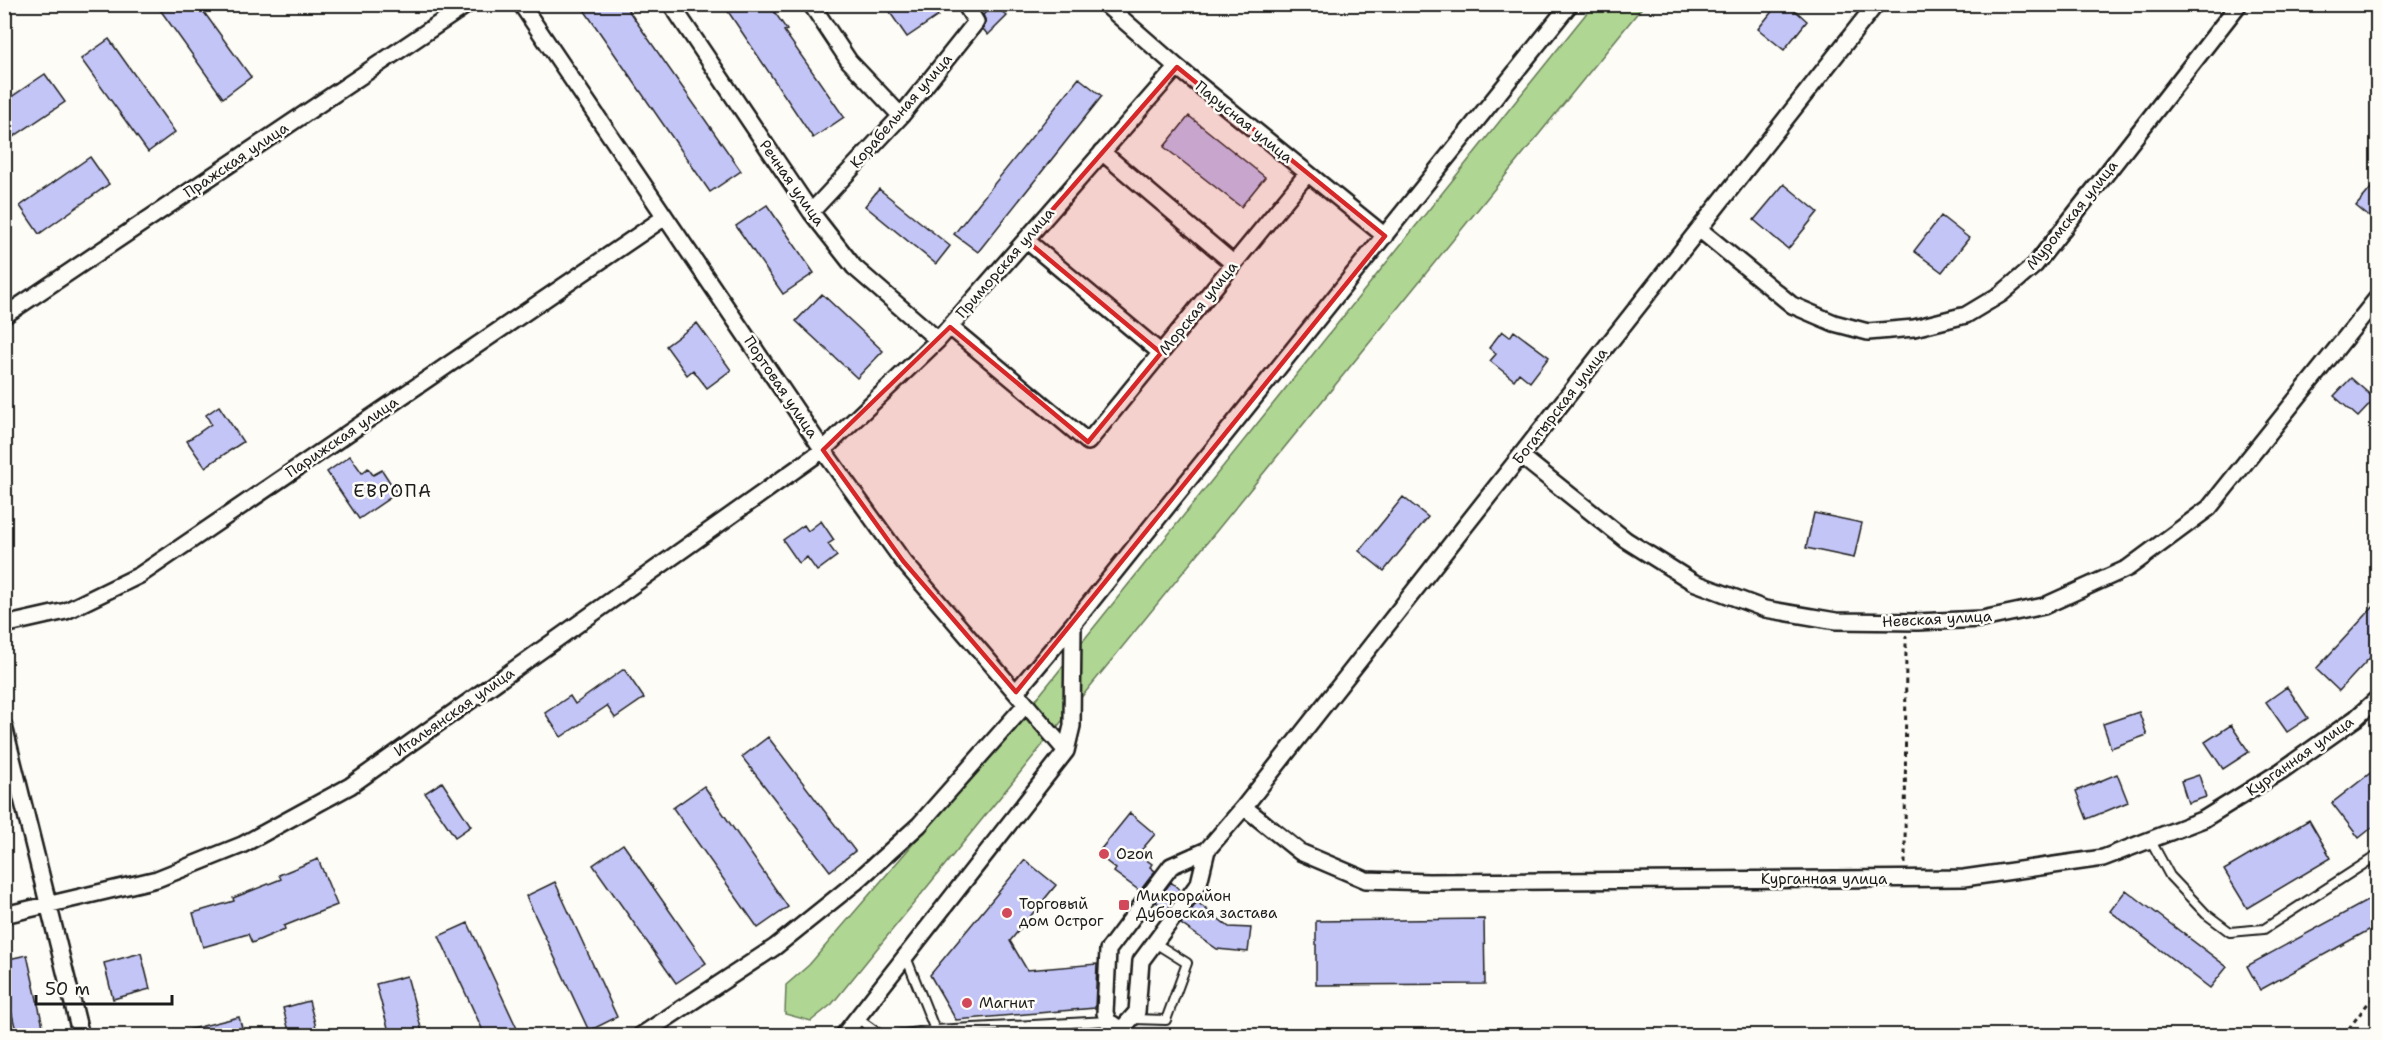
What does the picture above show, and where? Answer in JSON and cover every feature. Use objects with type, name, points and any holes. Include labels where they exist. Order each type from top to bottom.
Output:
[{"type":"street","name":"Пражская улица","points":[[4,316],[468,4]]},
{"type":"street","name":"Портовая улица","points":[[521,4],[823,450],[903,561],[1066,751]]},
{"type":"street","name":"Речная улица","points":[[671,4],[811,213],[854,267],[938,340]]},
{"type":"street","points":[[811,4],[849,61],[901,116]]},
{"type":"street","name":"Корабельная улица","points":[[811,213],[901,116],[976,22],[964,4]]},
{"type":"street","name":"Парусная улица","points":[[1105,4],[1177,67],[1385,236]]},
{"type":"street","points":[[1016,692],[1570,4]]},
{"type":"street","name":"Богатырская улица","points":[[1207,850],[1244,807],[1876,4]]},
{"type":"street","name":"Муромская улица","points":[[1699,229],[1792,305],[1834,322],[1869,332],[1914,328],[1966,315],[2001,294],[2035,265],[2239,4]]},
{"type":"street","name":"Приморская улица","points":[[823,450],[938,340],[1177,67]]},
{"type":"street","points":[[1102,152],[1234,264]]},
{"type":"street","name":"Морская улица","points":[[950,327],[1088,442],[1307,174]]},
{"type":"street","name":"Парижская улица","points":[[4,625],[66,611],[140,575],[665,217]]},
{"type":"street","points":[[1026,240],[1161,353]]},
{"type":"street","name":"Невская улица","points":[[1521,456],[1626,540],[1693,582],[1765,609],[1836,621],[1906,622],[1982,619],[2044,606],[2128,568],[2209,508],[2378,297]]},
{"type":"street","name":"Итальянская улица","points":[[48,903],[157,879],[242,846],[350,786],[823,450]]},
{"type":"street","points":[[843,1035],[1066,751],[1072,726],[1073,624]]},
{"type":"street","name":"Курганная улица","points":[[1244,807],[1300,852],[1366,880],[1441,882],[1964,878],[2103,858],[2204,819],[2281,771],[2356,718],[2378,698]]},
{"type":"street","points":[[640,1035],[775,947],[856,882],[919,825],[1026,704]]},
{"type":"street","points":[[4,726],[81,1035]]},
{"type":"street","points":[[1207,850],[1199,883],[1141,961],[1137,1012],[1124,1028],[1108,1021],[1105,1013],[1108,950],[1171,866],[1207,850]]},
{"type":"street","points":[[4,915],[48,903]]},
{"type":"lane","points":[[2151,841],[2170,876],[2206,914],[2230,932],[2264,929],[2378,855]]},
{"type":"lane","points":[[1124,1028],[1166,1020],[1187,963],[1155,943]]},
{"type":"lane","points":[[906,957],[935,1030]]},
{"type":"lane","points":[[856,1018],[882,1035]]},
{"type":"lane","points":[[889,1035],[935,1030],[1108,1021]]},
{"type":"path","points":[[1905,879],[1906,622]]},
{"type":"path","points":[[2343,1035],[2368,1002],[2378,996]]},
{"type":"highlighted area","points":[[1177,67],[1385,236],[1016,692],[903,561],[823,450],[950,327],[1088,442],[1161,353],[1026,240]]},
{"type":"green space","points":[[1593,5],[1644,5],[832,1004],[811,1021],[785,1014],[786,985],[809,965],[1022,717]]},
{"type":"green space","points":[[2124,1034],[2377,1035],[2029,1035]]},
{"type":"building","points":[[156,4],[198,4],[251,77],[223,98]]},
{"type":"building","points":[[580,4],[624,4],[741,171],[710,192]]},
{"type":"building","points":[[723,4],[769,4],[787,30],[784,31],[844,117],[813,138]]},
{"type":"building","points":[[884,4],[930,4],[938,16],[907,37]]},
{"type":"building","points":[[994,4],[1007,16],[988,35],[983,29],[986,22],[983,15]]},
{"type":"building","points":[[1778,4],[1788,4],[1807,21],[1784,50],[1758,29]]},
{"type":"building","points":[[109,39],[175,132],[148,152],[81,59]]},
{"type":"building","points":[[45,74],[65,102],[4,143],[4,102]]},
{"type":"building","points":[[1079,78],[1102,96],[978,252],[954,234]]},
{"type":"building","points":[[1189,116],[1265,177],[1241,207],[1164,147]]},
{"type":"building","points":[[90,157],[109,184],[39,234],[20,206]]},
{"type":"building","points":[[2378,180],[2378,224],[2356,206]]},
{"type":"building","points":[[1784,184],[1818,212],[1788,249],[1754,220]]},
{"type":"building","points":[[879,189],[950,246],[936,264],[865,206]]},
{"type":"building","points":[[767,205],[814,273],[783,294],[736,226]]},
{"type":"building","points":[[1941,216],[1969,238],[1942,272],[1914,251]]},
{"type":"building","points":[[822,294],[883,351],[857,378],[796,321]]},
{"type":"building","points":[[697,323],[731,370],[707,388],[693,370],[687,375],[666,346]]},
{"type":"building","points":[[1502,331],[1510,337],[1514,331],[1549,357],[1530,382],[1519,373],[1514,380],[1490,361],[1496,354],[1489,348]]},
{"type":"building","points":[[2351,378],[2375,399],[2358,417],[2334,396]]},
{"type":"building","points":[[219,406],[243,442],[205,467],[187,441],[211,424],[206,415]]},
{"type":"building","points":[[350,456],[362,473],[368,468],[373,475],[382,470],[397,493],[359,519],[327,472]]},
{"type":"building","points":[[1403,497],[1428,517],[1384,571],[1359,551]]},
{"type":"building","points":[[1814,513],[1862,523],[1854,558],[1806,548]]},
{"type":"building","points":[[821,521],[834,540],[828,544],[837,556],[817,571],[807,557],[799,563],[783,540],[804,525],[808,531]]},
{"type":"building","points":[[2378,602],[2378,649],[2339,691],[2316,669]]},
{"type":"building","points":[[624,669],[644,698],[615,718],[607,706],[561,737],[545,713],[570,696],[575,704]]},
{"type":"building","points":[[2287,687],[2308,718],[2287,732],[2266,702]]},
{"type":"building","points":[[2139,712],[2147,735],[2111,748],[2103,724]]},
{"type":"building","points":[[2231,725],[2249,752],[2223,769],[2205,742]]},
{"type":"building","points":[[768,737],[855,851],[830,871],[742,757]]},
{"type":"building","points":[[2378,767],[2378,823],[2359,838],[2332,803]]},
{"type":"building","points":[[2117,774],[2128,802],[2087,819],[2076,791]]},
{"type":"building","points":[[2199,775],[2206,797],[2188,803],[2181,781]]},
{"type":"building","points":[[442,782],[471,826],[455,837],[425,793]]},
{"type":"building","points":[[704,786],[788,907],[758,928],[673,808]]},
{"type":"building","points":[[1130,813],[1155,834],[1138,854],[1152,864],[1150,867],[1155,871],[1140,891],[1114,872],[1116,869],[1097,854]]},
{"type":"building","points":[[2309,820],[2331,858],[2247,908],[2224,870]]},
{"type":"building","points":[[623,844],[706,963],[676,983],[593,865]]},
{"type":"building","points":[[318,859],[337,905],[284,926],[285,929],[252,943],[248,934],[203,947],[193,913],[234,901],[233,898],[281,879],[279,875]]},
{"type":"building","name":"Торговый дом Острог","points":[[1025,860],[1056,885],[1010,941],[1027,970],[1097,964],[1095,1008],[956,1020],[930,975]]},
{"type":"building","points":[[555,882],[617,1017],[589,1031],[526,896]]},
{"type":"building","points":[[1171,882],[1181,891],[1167,910],[1156,902]]},
{"type":"building","points":[[2126,890],[2227,967],[2210,988],[2110,911]]},
{"type":"building","points":[[2378,895],[2378,925],[2260,990],[2247,966]]},
{"type":"building","points":[[1197,902],[1229,927],[1251,928],[1248,952],[1217,949],[1181,924]]},
{"type":"building","points":[[1484,919],[1485,984],[1316,985],[1316,921]]},
{"type":"building","points":[[468,923],[520,1035],[485,1035],[439,936]]},
{"type":"building","points":[[141,953],[150,989],[113,999],[104,963]]},
{"type":"building","points":[[27,955],[45,1035],[17,1035],[4,981],[4,960]]},
{"type":"building","points":[[407,976],[423,1035],[390,1035],[376,984]]},
{"type":"building","points":[[309,1001],[318,1035],[290,1035],[283,1008]]},
{"type":"building","points":[[239,1017],[244,1035],[188,1035],[187,1030]]},
{"type":"place","name":"Ozon","points":[[1104,854]]},
{"type":"place","name":"Микрорайон Дубовская застава","points":[[1124,905]]},
{"type":"place","name":"Торговый дом Острог","points":[[1007,913]]},
{"type":"place","name":"Магнит","points":[[967,1003]]},
{"type":"district","name":"ЕВРОПА","points":[[393,491]]}]
